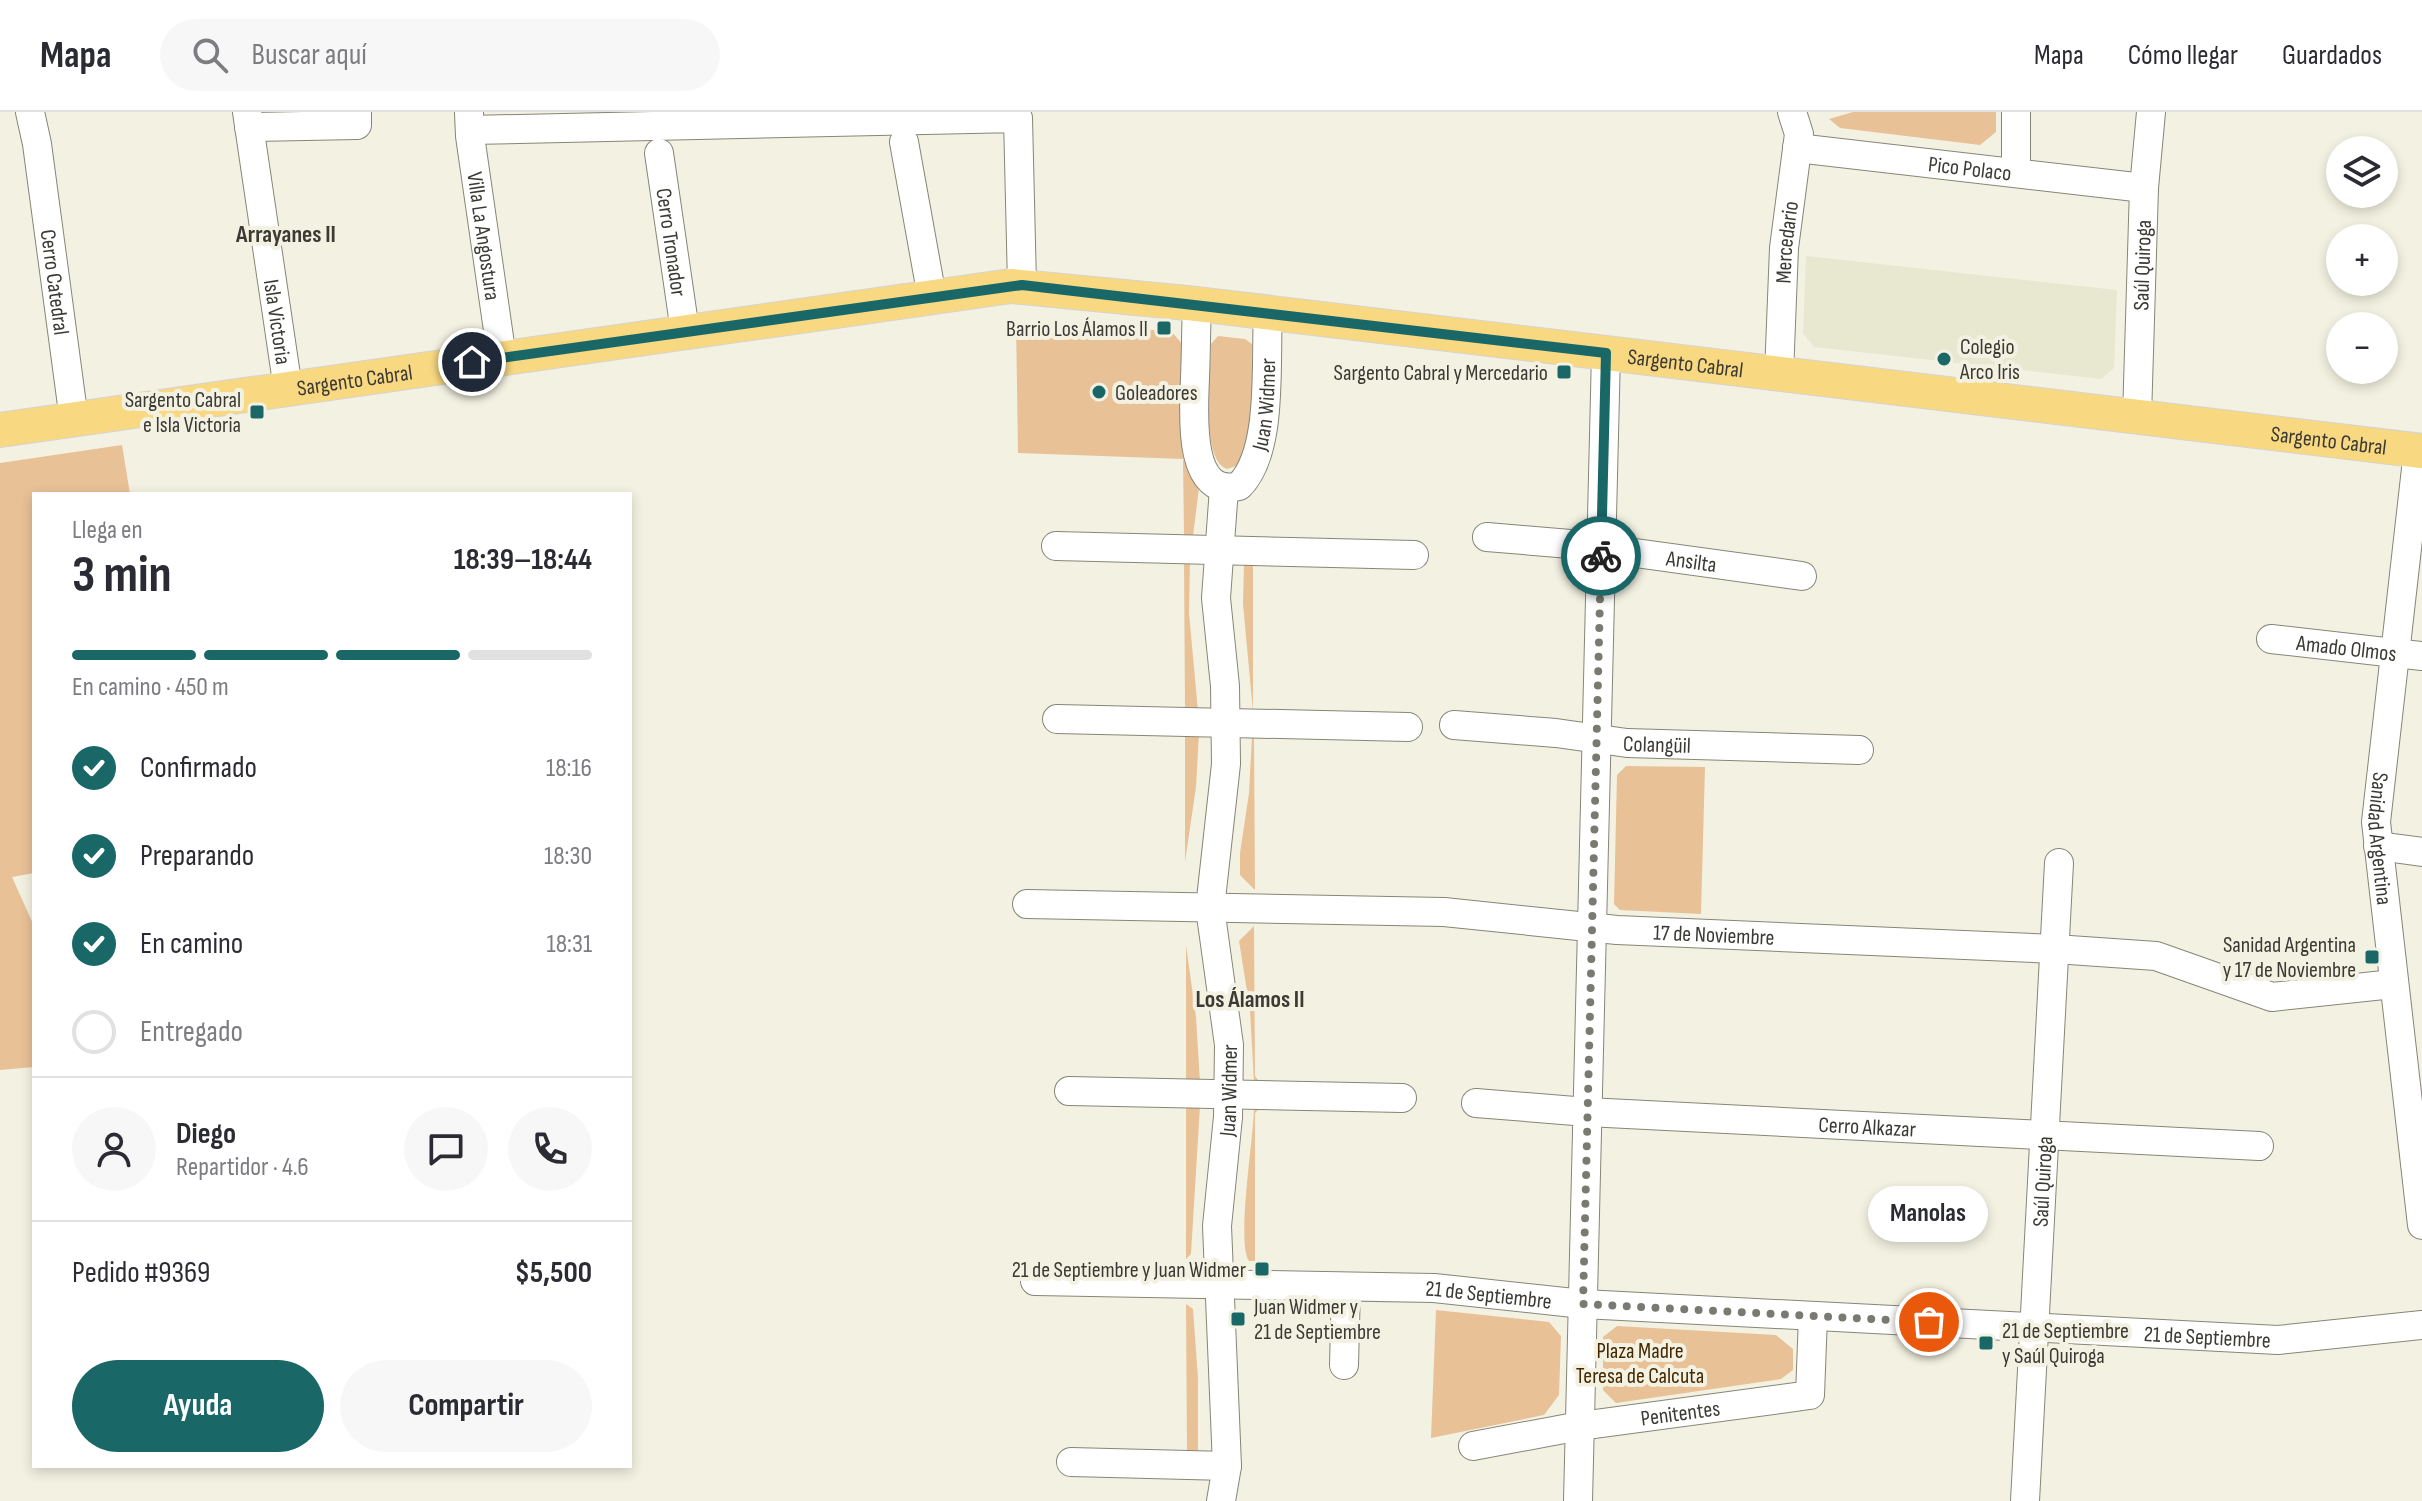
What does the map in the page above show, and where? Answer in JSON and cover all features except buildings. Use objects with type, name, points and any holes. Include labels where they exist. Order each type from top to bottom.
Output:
[{"type":"main road","name":"Sargento Cabral","points":[[0,430],[1022,285],[2420,451]]},
{"type":"street","name":"Cerro Catedral","points":[[30,112],[37,144],[74,420]]},
{"type":"street","points":[[248,120],[357,125],[357,112]]},
{"type":"street","name":"Mercedario","points":[[1779,374],[1784,248],[1799,134],[1792,112]]},
{"type":"street","points":[[2016,112],[2016,173]]},
{"type":"street","name":"Saúl Quiroga","points":[[2137,417],[2144,188],[2151,112]]},
{"type":"street","points":[[470,121],[1018,118],[1022,285]]},
{"type":"street","name":"Isla Victoria","points":[[248,120],[288,389]]},
{"type":"street","name":"Villa La Angostura","points":[[470,121],[502,358]]},
{"type":"street","points":[[904,142],[932,297]]},
{"type":"street","name":"Pico Polaco","points":[[1797,148],[2144,188]]},
{"type":"street","name":"Cerro Tronador","points":[[659,153],[685,331]]},
{"type":"street","name":"Juan Widmer","points":[[1197,304],[1196,447],[1223,482],[1216,598],[1225,686],[1225,781],[1210,908],[1227,1023],[1229,1095],[1217,1226],[1227,1466],[1221,1501]]},
{"type":"street","name":"Juan Widmer","points":[[1223,482],[1254,465],[1263,422],[1268,314]]},
{"type":"street","points":[[1578,1501],[1606,353]]},
{"type":"street","name":"Sanidad Argentina","points":[[2420,451],[2408,655],[2376,822],[2393,984],[2411,1034],[2422,1225]]},
{"type":"street","name":"Ansilta","points":[[1487,537],[1802,576]]},
{"type":"street","points":[[1056,546],[1414,555]]},
{"type":"street","name":"Amado Olmos","points":[[2271,639],[2408,655]]},
{"type":"street","points":[[1057,719],[1408,727]]},
{"type":"street","name":"Colangüil","points":[[1454,725],[1627,743],[1859,750]]},
{"type":"street","points":[[2378,846],[2422,852]]},
{"type":"street","name":"Saúl Quiroga","points":[[2025,1501],[2059,863]]},
{"type":"street","name":"17 de Noviembre","points":[[1027,904],[1444,912],[1592,927],[2156,956],[2272,997],[2393,984]]},
{"type":"street","points":[[1069,1091],[1402,1098]]},
{"type":"street","name":"Cerro Alkazar","points":[[1476,1103],[1587,1112],[2259,1146]]},
{"type":"street","name":"21 de Septiembre","points":[[1035,1281],[1434,1288],[1583,1304],[2278,1340],[2422,1325]]},
{"type":"street","points":[[1344,1365],[1346,1287]]},
{"type":"street","name":"Penitentes","points":[[1473,1446],[1580,1426],[1810,1395],[1813,1316]]},
{"type":"street","points":[[1071,1462],[1227,1466]]},
{"type":"shaded area","name":"Colegio Arco Iris","points":[[1806,256],[2117,290],[2114,368],[2101,379],[1814,347],[1803,333]]},
{"type":"green space","points":[[1853,112],[1996,112],[1996,132],[1980,145],[1840,128],[1829,119]]},
{"type":"green space","name":"Goleadores","points":[[1016,322],[1093,324],[1172,332],[1183,345],[1183,459],[1018,453]]},
{"type":"green space","points":[[1218,336],[1245,339],[1252,344],[1252,407],[1247,438],[1236,466],[1227,469],[1218,462],[1213,449],[1208,412],[1211,344]]},
{"type":"green space","points":[[122,445],[130,492],[32,492],[32,873],[12,877],[32,922],[32,1067],[0,1070],[0,463]]},
{"type":"green space","points":[[1183,459],[1199,488],[1193,536],[1184,536]]},
{"type":"green space","points":[[1184,560],[1190,561],[1189,613],[1198,711],[1185,710]]},
{"type":"green space","points":[[1244,562],[1253,562],[1253,712],[1243,604]]},
{"type":"green space","points":[[1185,734],[1199,734],[1196,787],[1185,862]]},
{"type":"green space","points":[[1254,736],[1255,890],[1240,875]]},
{"type":"green space","points":[[1626,766],[1705,767],[1701,914],[1620,910],[1614,904],[1617,775]]},
{"type":"green space","points":[[1254,926],[1255,1076],[1261,1084],[1254,1083],[1250,1010],[1239,941]]},
{"type":"green space","points":[[1186,945],[1196,1017],[1200,1082],[1186,1082]]},
{"type":"green space","points":[[1186,1106],[1200,1106],[1191,1254],[1186,1259]]},
{"type":"green space","points":[[1254,1107],[1261,1107],[1255,1113],[1255,1261],[1249,1261],[1244,1233]]},
{"type":"green space","points":[[1186,1304],[1193,1309],[1198,1378],[1198,1454],[1187,1454]]},
{"type":"green space","points":[[1436,1310],[1549,1322],[1561,1336],[1559,1395],[1544,1415],[1431,1438]]},
{"type":"green space","name":"Plaza Madre Teresa de Calcuta","points":[[1617,1326],[1776,1335],[1793,1349],[1793,1370],[1781,1379],[1616,1403],[1603,1390],[1603,1337]]},
{"type":"way so far","points":[[1601,556],[1583,1304],[1929,1322]]},
{"type":"place","name":"Barrio Los Álamos II","points":[[1164,328]]},
{"type":"place","name":"Colegio Arco Iris","points":[[1944,359]]},
{"type":"place","name":"Sargento Cabral y Mercedario","points":[[1564,372]]},
{"type":"place","name":"Goleadores","points":[[1099,392]]},
{"type":"place","name":"Sargento Cabral e Isla Victoria","points":[[257,412]]},
{"type":"place","name":"Sanidad Argentina y 17 de Noviembre","points":[[2372,957]]},
{"type":"place","name":"21 de Septiembre y Juan Widmer","points":[[1262,1269]]},
{"type":"place","name":"Juan Widmer y 21 de Septiembre","points":[[1238,1319]]},
{"type":"place","name":"Manolas","points":[[1929,1322]]},
{"type":"place","name":"21 de Septiembre y Saúl Quiroga","points":[[1986,1343]]},
{"type":"district","name":"Arrayanes II","points":[[286,234]]},
{"type":"district","name":"Los Álamos II","points":[[1250,999]]},
{"type":"route","points":[[472,362],[1022,285],[1606,353],[1601,556]]}]
